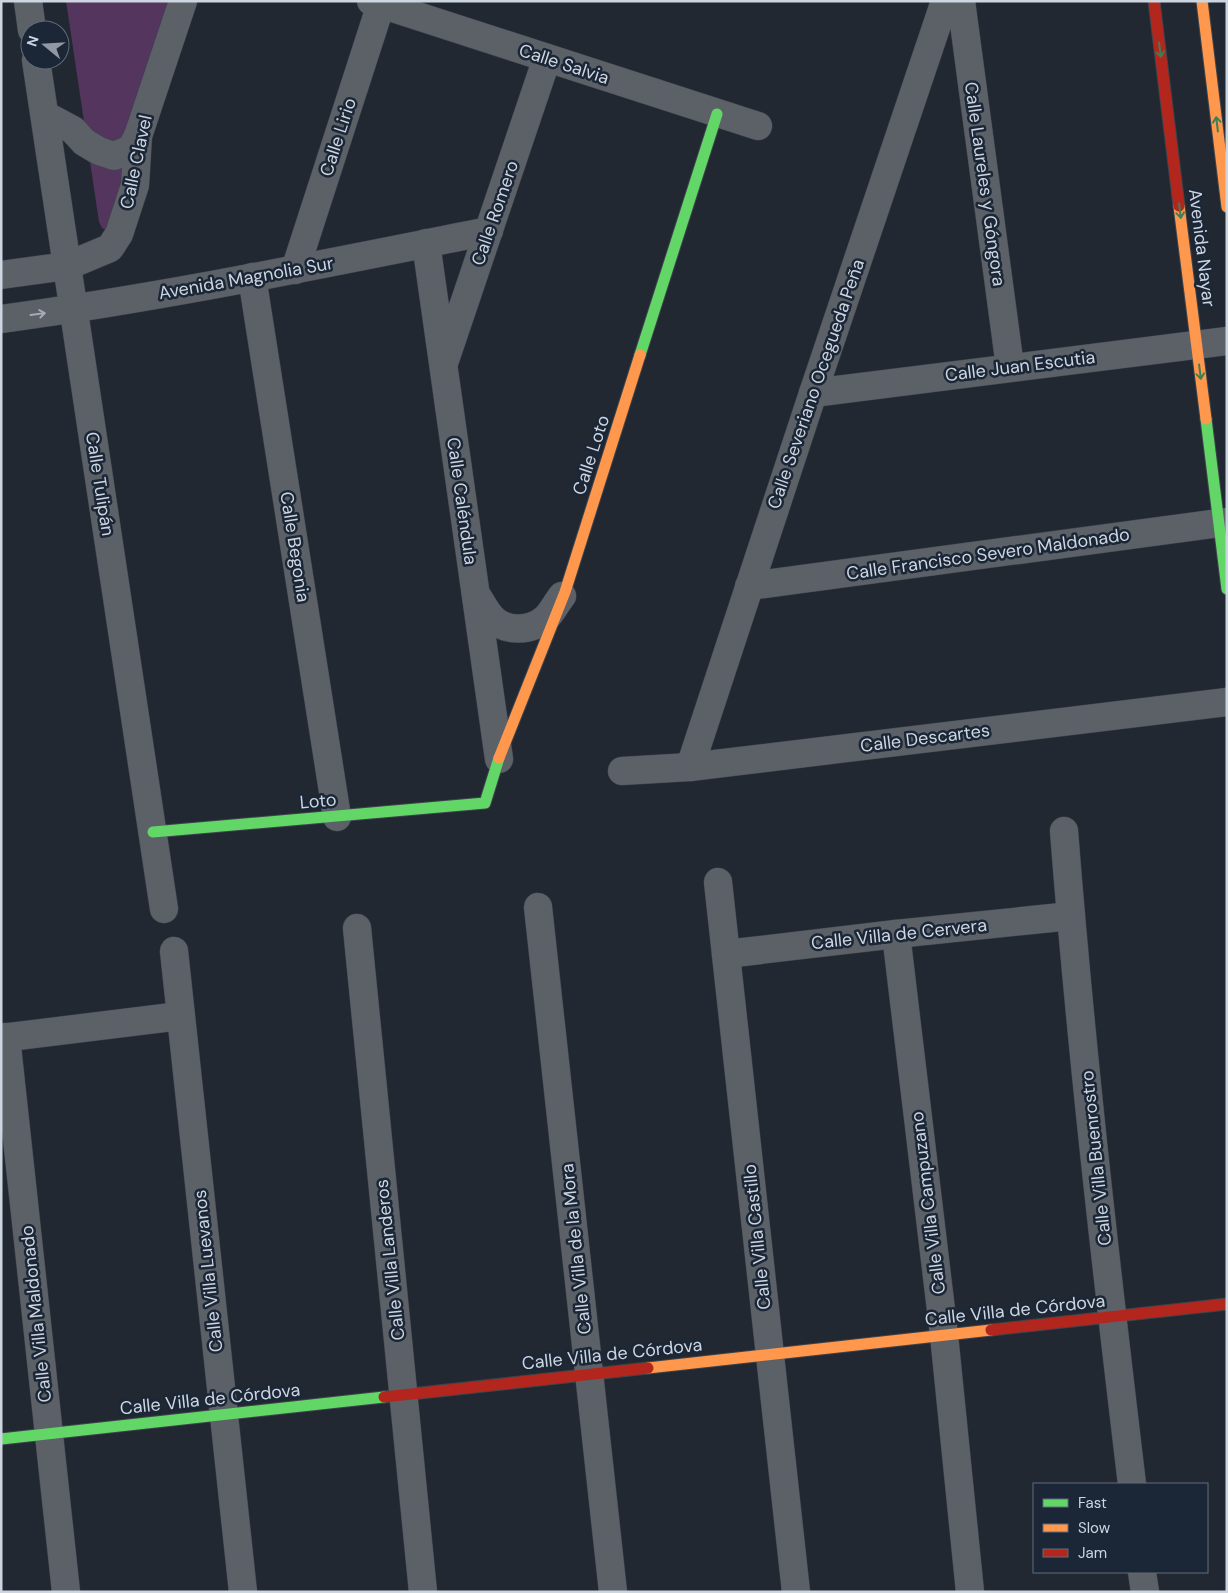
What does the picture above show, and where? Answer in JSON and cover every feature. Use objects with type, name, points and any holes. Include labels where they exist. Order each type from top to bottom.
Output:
[{"type":"street","points":[[28,1],[31,20]]},
{"type":"street","name":"Calle Clavel","points":[[68,266],[110,248],[119,234],[135,185],[138,136],[183,1]]},
{"type":"street","name":"Calle Severiano Ocegueda Peña","points":[[690,767],[945,1]]},
{"type":"street","name":"Calle Laureles y Góngora","points":[[961,1],[1010,367]]},
{"type":"street","name":"Avenida Nayar","points":[[1154,1],[1196,345],[1223,522],[1227,588]]},
{"type":"street","name":"Avenida Nayar","points":[[1202,1],[1227,207]]},
{"type":"street","name":"Calle Salvia","points":[[376,3],[758,126]]},
{"type":"street","name":"Calle Lirio","points":[[295,270],[376,3]]},
{"type":"street","name":"Calle Romero","points":[[443,367],[547,58]]},
{"type":"street","name":"Calle Tulipán","points":[[38,70],[164,909]]},
{"type":"street","name":"Calle Loto","points":[[485,803],[499,759],[565,592],[718,114]]},
{"type":"street","points":[[45,115],[73,130],[84,142],[99,151],[114,156],[131,149],[138,136]]},
{"type":"street","name":"Avenida Magnolia Sur","points":[[1,319],[74,310],[295,270],[489,231]]},
{"type":"street","name":"Calle Caléndula","points":[[426,243],[499,759]]},
{"type":"street","points":[[1,275],[68,266]]},
{"type":"street","name":"Calle Begonia","points":[[252,277],[337,817]]},
{"type":"street","name":"Calle Juan Escutia","points":[[813,393],[1227,341]]},
{"type":"street","name":"Calle Francisco Severo Maldonado","points":[[749,586],[1223,522]]},
{"type":"street","points":[[476,594],[491,617],[499,624],[510,628],[523,628],[537,625],[547,617],[565,592]]},
{"type":"street","name":"Calle Descartes","points":[[622,771],[690,767],[1227,702]]},
{"type":"street","name":"Loto","points":[[153,832],[485,803]]},
{"type":"street","name":"Calle Villa Buenrostro","points":[[1064,831],[1112,1316],[1132,1483]]},
{"type":"street","name":"Calle Villa Castillo","points":[[718,882],[796,1592]]},
{"type":"street","name":"Calle Villa de la Mora","points":[[538,907],[613,1592]]},
{"type":"street","name":"Calle Villa de Cervera","points":[[726,954],[1071,916]]},
{"type":"street","name":"Calle Villa Landeros","points":[[357,928],[423,1592]]},
{"type":"street","name":"Calle Villa Campuzano","points":[[896,934],[944,1335],[970,1592]]},
{"type":"street","name":"Calle Villa Luevanos","points":[[174,951],[243,1592]]},
{"type":"street","points":[[3,1038],[180,1016]]},
{"type":"street","name":"Calle Villa Maldonado","points":[[3,1038],[66,1592]]},
{"type":"street","name":"Calle Villa de Córdova","points":[[1,1439],[1227,1304]]},
{"type":"street","points":[[1142,1573],[1145,1592]]},
{"type":"shaded area","points":[[66,1],[172,1],[140,161],[108,231],[102,228],[99,222]]},
{"type":"traffic: fast","points":[[640,355],[717,114]]},
{"type":"traffic: fast","points":[[1206,419],[1227,589]]},
{"type":"traffic: fast","points":[[153,832],[485,803],[499,758]]},
{"type":"traffic: fast","points":[[1,1439],[384,1397]]},
{"type":"traffic: slow","points":[[1202,1],[1227,207]]},
{"type":"traffic: slow","points":[[1179,206],[1206,419]]},
{"type":"traffic: slow","points":[[499,758],[565,592],[640,355]]},
{"type":"traffic: slow","points":[[648,1368],[991,1330]]},
{"type":"traffic: jam","points":[[1154,1],[1179,206]]},
{"type":"traffic: jam","points":[[991,1330],[1227,1304]]},
{"type":"traffic: jam","points":[[384,1397],[648,1368]]}]
